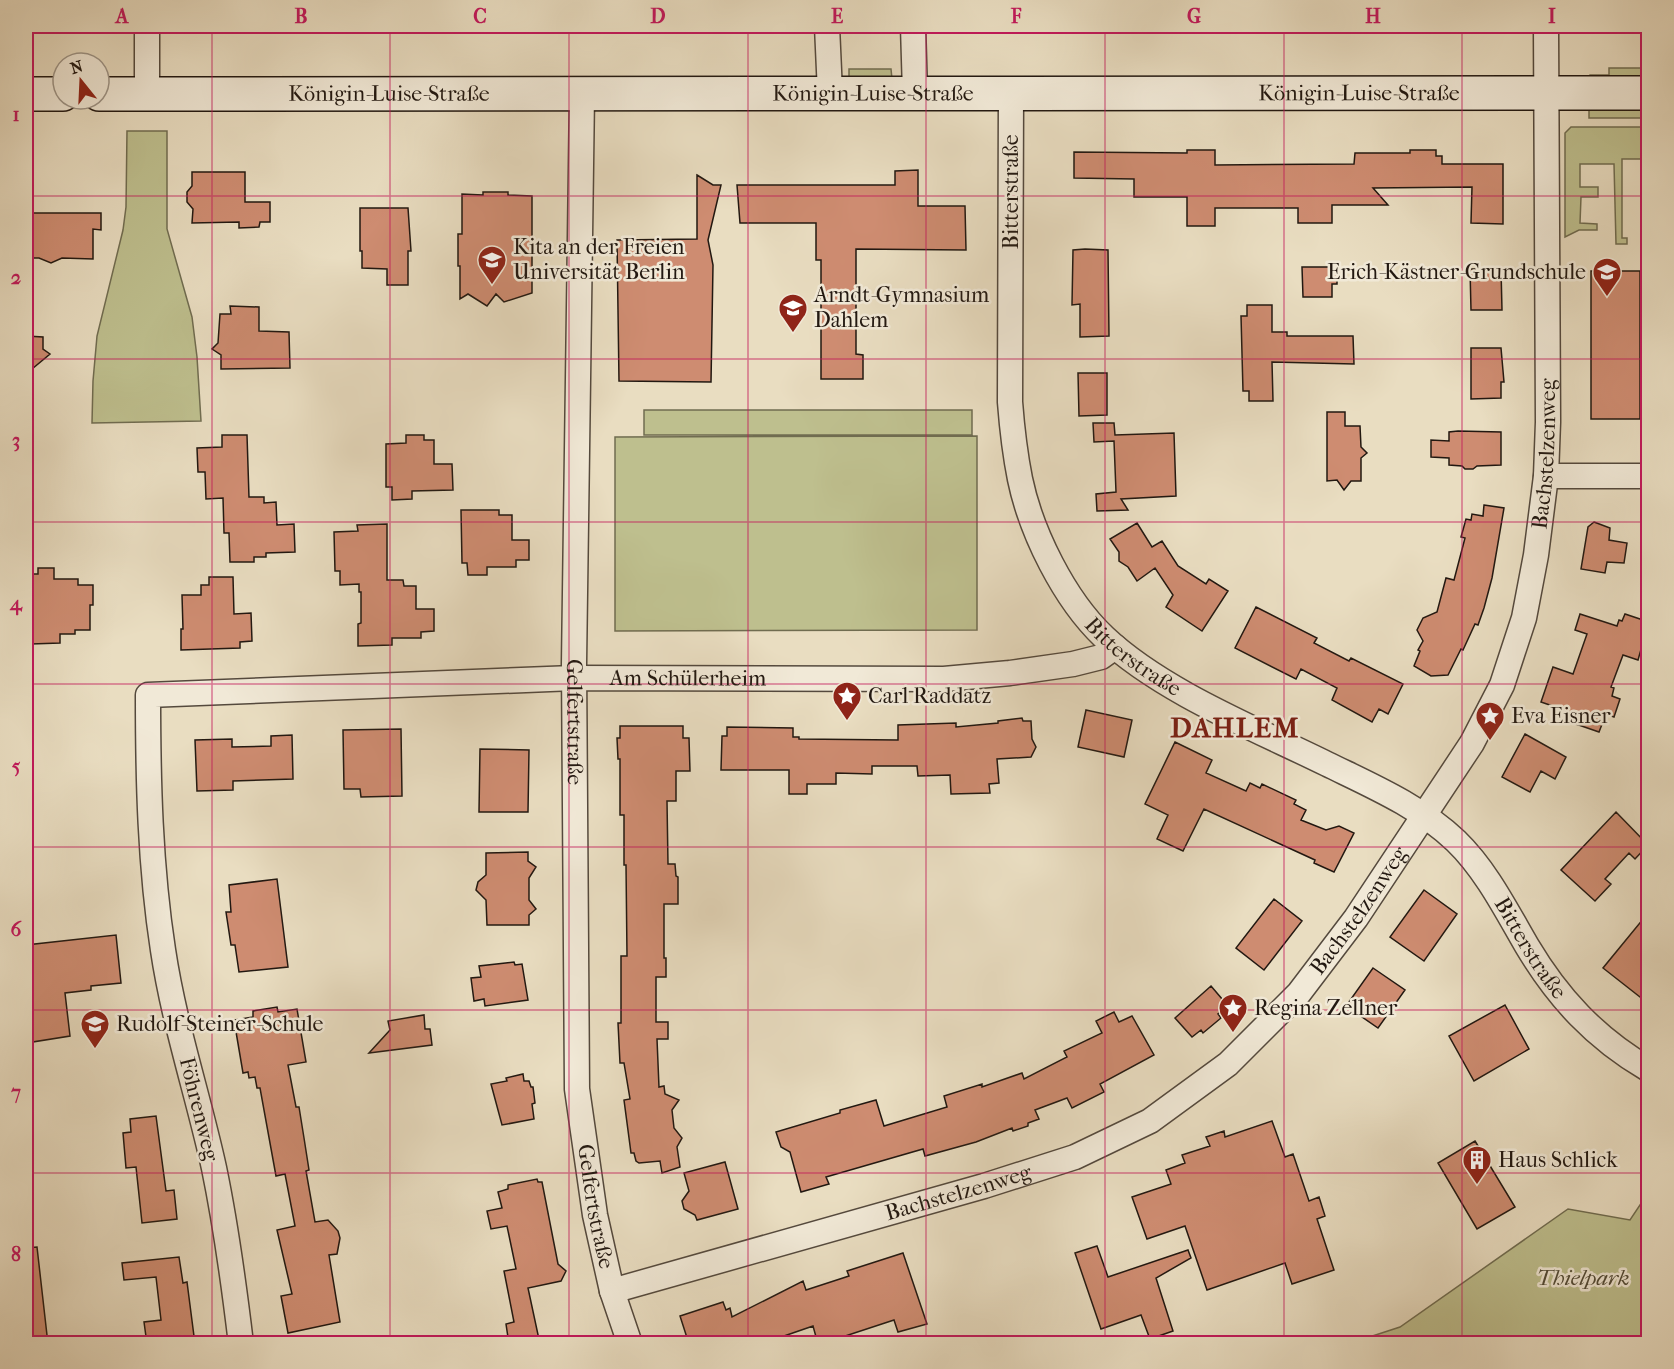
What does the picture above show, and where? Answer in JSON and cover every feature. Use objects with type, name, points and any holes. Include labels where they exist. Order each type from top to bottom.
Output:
[{"type":"main road","name":"Königin-Luise-Straße","points":[[111,94],[1648,93]]},
{"type":"main road","points":[[26,94],[51,94]]},
{"type":"street","points":[[147,26],[147,94]]},
{"type":"street","points":[[827,26],[830,93]]},
{"type":"street","points":[[913,26],[915,93]]},
{"type":"street","name":"Bachstelzenweg","points":[[612,1291],[984,1186],[1075,1157],[1150,1121],[1228,1064],[1299,993],[1356,918],[1472,743],[1502,685],[1524,618],[1536,555],[1545,476],[1548,422],[1546,26]]},
{"type":"street","name":"Bitterstraße","points":[[1011,93],[1010,402],[1020,481],[1030,515],[1047,554],[1069,593],[1088,621],[1115,647],[1140,665],[1187,694],[1406,803],[1456,841],[1504,905],[1551,983],[1576,1013],[1604,1038],[1648,1069]]},
{"type":"street","name":"Gelfertstraße","points":[[582,94],[574,678],[577,1089],[595,1215],[612,1291],[630,1344]]},
{"type":"street","points":[[1545,476],[1648,476]]},
{"type":"street","name":"Am Schülerheim","points":[[148,695],[574,678],[944,679],[1073,664],[1101,657],[1115,647]]},
{"type":"street","name":"Föhrenweg","points":[[148,695],[151,837],[163,950],[178,1026],[214,1169],[232,1263],[241,1344]]},
{"type":"green space","points":[[838,26],[902,26],[902,28],[838,29]]},
{"type":"green space","points":[[1609,68],[1648,68],[1648,74],[1634,78],[1589,81],[1590,75],[1609,75]]},
{"type":"green space","points":[[849,69],[891,69],[892,79],[849,80]]},
{"type":"green space","points":[[1589,104],[1620,105],[1648,112],[1648,118],[1589,118]]},
{"type":"green space","points":[[1571,127],[1648,127],[1648,159],[1622,159],[1622,238],[1627,238],[1627,244],[1616,244],[1614,164],[1580,164],[1580,187],[1598,187],[1598,197],[1581,197],[1580,223],[1597,224],[1597,230],[1579,230],[1565,237],[1565,133]]},
{"type":"green space","points":[[127,131],[167,131],[167,229],[192,317],[201,421],[92,423],[97,336],[123,230],[126,207]]},
{"type":"green space","points":[[644,410],[972,410],[972,435],[644,435]]},
{"type":"green space","points":[[1643,428],[1648,428],[1648,454],[1643,454]]},
{"type":"green space","points":[[977,436],[977,630],[615,631],[615,437]]},
{"type":"green space","name":"Thielpark","points":[[1648,1193],[1648,1343],[1351,1343],[1400,1327],[1568,1209],[1630,1220]]},
{"type":"building","points":[[1187,150],[1215,150],[1215,165],[1354,164],[1355,153],[1410,153],[1410,150],[1436,150],[1436,156],[1442,156],[1442,164],[1503,164],[1503,224],[1471,223],[1472,187],[1373,188],[1388,205],[1332,205],[1332,223],[1298,223],[1298,208],[1215,208],[1215,226],[1187,226],[1187,197],[1134,197],[1134,179],[1074,178],[1074,152],[1187,153]]},
{"type":"building","points":[[918,170],[918,206],[965,206],[966,250],[856,249],[856,354],[863,355],[863,379],[821,379],[821,260],[816,260],[816,223],[740,223],[737,185],[895,185],[895,171]]},
{"type":"building","points":[[192,172],[245,172],[245,202],[270,202],[270,222],[260,222],[259,227],[239,228],[239,222],[192,223],[193,209],[187,202],[187,192],[192,186]]},
{"type":"building","points":[[697,175],[713,185],[721,185],[708,240],[713,265],[711,382],[619,381],[617,240],[697,239]]},
{"type":"building","points":[[483,192],[508,192],[508,195],[532,196],[532,293],[504,302],[496,294],[487,306],[468,294],[460,299],[460,266],[458,266],[458,234],[462,234],[462,194],[483,195]]},
{"type":"building","points":[[360,208],[408,208],[411,251],[408,251],[408,285],[387,285],[387,269],[362,268]]},
{"type":"building","points":[[26,213],[101,213],[101,230],[93,229],[93,259],[62,258],[51,263],[39,258],[26,258]]},
{"type":"building","points":[[1073,250],[1108,250],[1109,336],[1080,337],[1080,304],[1072,305]]},
{"type":"building","points":[[1302,267],[1337,267],[1337,284],[1332,284],[1332,297],[1303,297]]},
{"type":"building","points":[[1470,269],[1501,269],[1502,310],[1471,310]]},
{"type":"building","points":[[1591,271],[1640,271],[1640,419],[1591,419]]},
{"type":"building","points":[[1247,305],[1272,305],[1272,332],[1287,332],[1287,336],[1353,336],[1354,364],[1272,362],[1273,401],[1249,401],[1249,391],[1243,391],[1241,316],[1247,316]]},
{"type":"building","points":[[230,306],[259,307],[259,331],[289,332],[290,368],[221,369],[221,355],[212,349],[218,343],[220,314],[231,314]]},
{"type":"building","points":[[26,336],[43,337],[43,349],[50,354],[26,374]]},
{"type":"building","points":[[1471,348],[1501,348],[1504,382],[1501,382],[1501,398],[1471,399]]},
{"type":"building","points":[[1078,373],[1107,373],[1107,415],[1079,416]]},
{"type":"building","points":[[1327,412],[1345,412],[1345,426],[1360,426],[1361,447],[1367,453],[1361,458],[1361,481],[1351,481],[1344,490],[1337,480],[1327,481]]},
{"type":"building","points":[[1093,423],[1114,423],[1115,435],[1174,433],[1176,496],[1121,499],[1128,510],[1097,511],[1096,494],[1116,492],[1114,441],[1094,442]]},
{"type":"building","points":[[1449,432],[1501,432],[1501,465],[1465,469],[1462,466],[1449,465],[1449,458],[1431,457],[1431,440],[1449,441]]},
{"type":"building","points":[[222,435],[247,435],[249,497],[264,497],[264,503],[276,502],[277,525],[294,524],[295,552],[266,553],[266,557],[254,557],[254,562],[230,562],[229,533],[224,533],[223,498],[206,499],[205,472],[198,472],[197,448],[222,447]]},
{"type":"building","points":[[406,435],[424,435],[424,440],[434,440],[434,464],[452,464],[453,490],[412,491],[412,499],[392,500],[392,487],[386,487],[386,444],[406,443]]},
{"type":"building","points":[[1484,505],[1504,508],[1492,578],[1484,608],[1478,625],[1475,624],[1448,675],[1431,676],[1414,666],[1423,641],[1417,630],[1423,618],[1437,612],[1446,578],[1454,580],[1465,538],[1461,537],[1466,519],[1471,520],[1472,514],[1483,516]]},
{"type":"building","points":[[461,510],[499,510],[499,515],[512,515],[512,540],[529,540],[529,560],[516,560],[516,567],[487,567],[487,575],[468,575],[467,563],[462,563]]},
{"type":"building","points":[[1594,522],[1610,528],[1609,540],[1627,543],[1624,563],[1607,562],[1605,573],[1581,569],[1588,527]]},
{"type":"building","points":[[1137,523],[1152,547],[1162,541],[1178,566],[1206,584],[1209,579],[1228,591],[1202,631],[1166,607],[1173,595],[1155,568],[1137,581],[1128,567],[1119,561],[1119,552],[1110,539]]},
{"type":"building","points":[[387,524],[387,580],[403,580],[404,586],[416,586],[416,609],[434,609],[434,631],[421,632],[421,638],[392,638],[392,645],[358,646],[361,592],[359,592],[359,584],[340,585],[340,571],[335,571],[334,532],[358,531],[357,525]]},
{"type":"building","points":[[38,568],[54,568],[54,579],[78,579],[78,585],[93,585],[90,630],[75,630],[75,634],[60,634],[60,643],[31,644],[31,626],[26,626],[26,574],[38,574]]},
{"type":"building","points":[[209,577],[233,577],[234,614],[251,613],[252,641],[240,642],[240,648],[181,650],[182,595],[201,595],[201,585],[209,585]]},
{"type":"building","points":[[1256,607],[1317,638],[1314,643],[1349,661],[1351,658],[1403,684],[1388,714],[1379,709],[1372,722],[1332,700],[1337,688],[1301,669],[1296,679],[1235,648]]},
{"type":"building","points":[[1580,614],[1617,626],[1625,614],[1646,621],[1643,630],[1648,632],[1648,648],[1642,646],[1638,660],[1623,655],[1611,687],[1614,688],[1612,696],[1620,699],[1614,717],[1606,714],[1599,732],[1570,722],[1573,713],[1541,702],[1553,667],[1573,674],[1587,634],[1575,630]]},
{"type":"building","points":[[1086,710],[1132,720],[1124,757],[1078,747]]},
{"type":"building","points":[[1022,718],[1023,721],[1031,721],[1032,739],[1036,747],[1031,757],[997,759],[999,783],[989,784],[990,793],[951,794],[950,775],[918,776],[917,766],[872,766],[872,774],[836,773],[836,784],[807,784],[807,794],[789,794],[789,770],[721,770],[722,736],[727,736],[727,727],[793,728],[793,737],[799,737],[799,739],[898,740],[898,725],[956,723],[956,727]]},
{"type":"building","points":[[620,726],[683,726],[683,738],[689,738],[690,771],[676,771],[676,801],[667,801],[668,864],[675,864],[678,877],[678,904],[664,904],[666,977],[656,977],[656,1022],[668,1022],[668,1039],[657,1039],[659,1087],[664,1086],[665,1094],[679,1100],[672,1110],[674,1128],[682,1138],[677,1147],[680,1167],[662,1173],[660,1161],[639,1163],[634,1153],[631,1153],[624,1100],[630,1099],[624,1063],[620,1063],[618,1023],[621,1023],[621,956],[627,956],[624,815],[620,815],[620,759],[618,759],[617,738],[620,738]]},
{"type":"building","points":[[401,729],[402,796],[361,797],[360,789],[344,789],[343,730]]},
{"type":"building","points":[[1525,734],[1566,757],[1555,779],[1541,771],[1530,792],[1502,777]]},
{"type":"building","points":[[292,735],[293,779],[233,781],[233,790],[197,791],[195,740],[232,739],[232,747],[271,746],[271,736]]},
{"type":"building","points":[[1175,742],[1212,760],[1206,773],[1246,791],[1250,783],[1260,788],[1262,784],[1296,800],[1294,804],[1306,810],[1301,820],[1326,830],[1339,826],[1354,833],[1334,872],[1314,863],[1315,860],[1204,809],[1183,851],[1157,839],[1168,815],[1145,804]]},
{"type":"building","points":[[480,749],[529,750],[528,812],[479,812]]},
{"type":"building","points":[[1616,812],[1648,845],[1635,859],[1629,853],[1605,879],[1611,884],[1595,901],[1561,870]]},
{"type":"building","points":[[528,852],[528,861],[536,867],[529,878],[529,900],[536,909],[529,915],[529,925],[487,925],[486,900],[476,890],[478,882],[486,875],[486,853]]},
{"type":"building","points":[[277,879],[288,967],[239,972],[235,945],[231,945],[226,912],[231,912],[229,885]]},
{"type":"building","points":[[1424,890],[1457,914],[1424,961],[1390,937]]},
{"type":"building","points":[[1274,899],[1302,921],[1264,970],[1236,948]]},
{"type":"building","points":[[1648,913],[1648,987],[1640,997],[1603,968]]},
{"type":"building","points":[[116,935],[121,983],[91,986],[91,990],[65,993],[70,1036],[26,1043],[26,945]]},
{"type":"building","points":[[514,962],[515,965],[522,964],[528,1000],[485,1006],[484,999],[474,1001],[471,978],[481,977],[479,966]]},
{"type":"building","points":[[1373,968],[1405,990],[1378,1028],[1346,1006]]},
{"type":"building","points":[[1211,986],[1228,1006],[1218,1014],[1221,1018],[1203,1033],[1201,1030],[1192,1037],[1175,1018]]},
{"type":"building","points":[[1505,1005],[1529,1049],[1474,1081],[1449,1036]]},
{"type":"building","points":[[277,1007],[278,1012],[297,1009],[306,1062],[288,1065],[296,1107],[299,1107],[309,1170],[306,1171],[315,1222],[328,1220],[338,1231],[340,1238],[337,1254],[329,1255],[340,1322],[288,1333],[281,1296],[292,1294],[277,1230],[295,1226],[285,1174],[276,1176],[260,1088],[257,1088],[255,1077],[249,1078],[248,1072],[243,1073],[234,1020],[253,1017],[253,1011]]},
{"type":"building","points":[[1114,1012],[1119,1022],[1132,1016],[1154,1055],[1100,1084],[1104,1092],[1072,1108],[1067,1098],[1035,1110],[1039,1119],[1013,1131],[1012,1128],[976,1142],[925,1156],[923,1149],[826,1177],[829,1184],[801,1192],[790,1152],[781,1147],[776,1132],[876,1100],[884,1126],[947,1107],[944,1096],[982,1084],[982,1087],[1022,1073],[1024,1079],[1067,1057],[1064,1051],[1102,1033],[1096,1021]]},
{"type":"building","points":[[424,1015],[425,1029],[430,1029],[432,1045],[369,1053],[390,1030],[388,1021]]},
{"type":"building","points":[[523,1074],[524,1081],[529,1081],[533,1087],[534,1119],[502,1125],[491,1084],[507,1081],[506,1078]]},
{"type":"building","points":[[156,1116],[166,1191],[174,1190],[177,1219],[142,1223],[136,1167],[126,1168],[123,1133],[131,1132],[130,1119]]},
{"type":"building","points":[[1272,1121],[1285,1157],[1293,1154],[1309,1201],[1319,1197],[1325,1216],[1317,1219],[1334,1270],[1292,1284],[1285,1263],[1207,1290],[1185,1226],[1147,1239],[1132,1197],[1171,1184],[1166,1170],[1185,1163],[1182,1155],[1210,1146],[1206,1137],[1224,1131],[1225,1137]]},
{"type":"building","name":"Haus Schlick","points":[[1475,1141],[1515,1207],[1477,1229],[1438,1163]]},
{"type":"building","points":[[725,1162],[738,1209],[697,1220],[695,1215],[684,1209],[682,1201],[689,1191],[684,1173]]},
{"type":"building","points":[[537,1179],[538,1182],[542,1182],[558,1264],[566,1271],[561,1281],[528,1288],[540,1344],[509,1344],[506,1324],[514,1322],[504,1271],[516,1269],[507,1226],[491,1229],[487,1211],[502,1208],[498,1192],[508,1189],[508,1185]]},
{"type":"building","points":[[1097,1246],[1108,1277],[1188,1250],[1191,1258],[1156,1278],[1173,1331],[1150,1339],[1141,1315],[1101,1329],[1075,1253]]},
{"type":"building","points":[[37,1247],[48,1344],[26,1344],[26,1248]]},
{"type":"building","points":[[903,1253],[927,1324],[898,1332],[894,1320],[821,1344],[818,1344],[813,1326],[761,1344],[689,1344],[680,1316],[723,1302],[726,1310],[730,1308],[732,1317],[803,1281],[806,1290],[849,1276],[847,1271]]},
{"type":"building","points":[[179,1257],[183,1283],[187,1282],[195,1344],[147,1344],[144,1322],[161,1320],[156,1277],[124,1280],[122,1263]]},
{"type":"place","name":"Kita an der Freien Universität Berlin","points":[[492,286]]},
{"type":"place","name":"Erich-Kästner-Grundschule","points":[[1607,298]]},
{"type":"place","name":"Arndt-Gymnasium Dahlem","points":[[793,334]]},
{"type":"place","name":"Carl Raddatz","points":[[847,722]]},
{"type":"place","name":"Eva Eisner","points":[[1490,742]]},
{"type":"place","name":"Regina Zellner","points":[[1233,1034]]},
{"type":"place","name":"Rudolf-Steiner-Schule","points":[[95,1050]]},
{"type":"place","name":"Haus Schlick","points":[[1477,1186]]},
{"type":"district","name":"DAHLEM","points":[[1235,727]]}]
